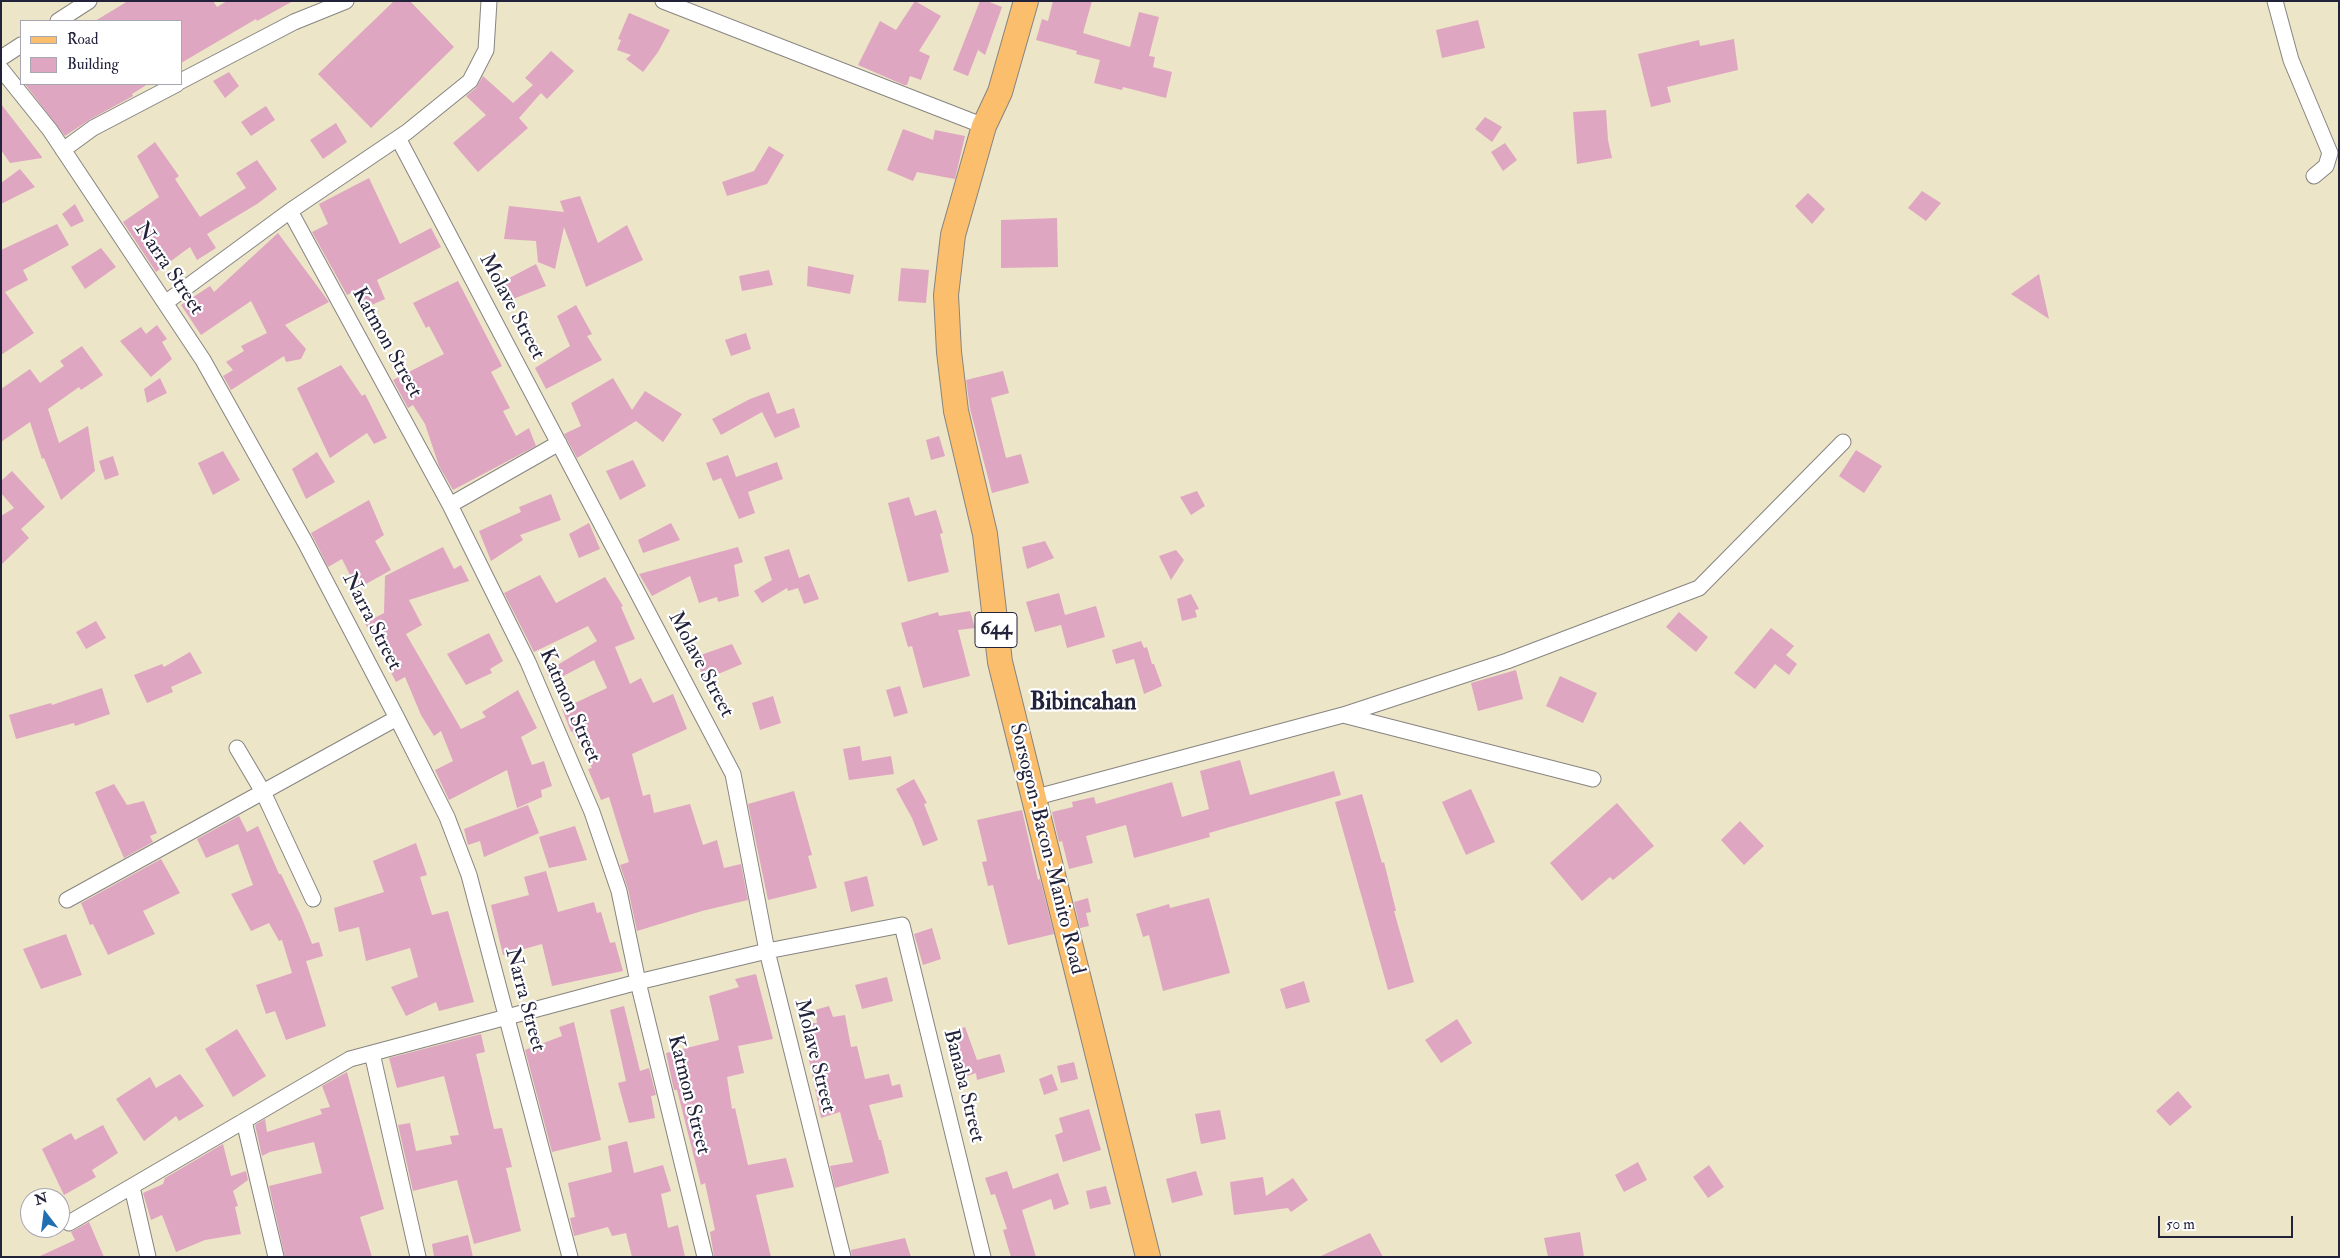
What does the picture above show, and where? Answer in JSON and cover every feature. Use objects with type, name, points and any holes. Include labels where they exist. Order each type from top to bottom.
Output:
[{"type":"main road","name":"Sorsogon-Bacon-Manito Road","points":[[1026,1],[1000,92],[984,126],[954,235],[946,296],[949,352],[956,411],[984,534],[1000,662],[1148,1257]]},
{"type":"street","points":[[60,20],[89,1]]},
{"type":"street","points":[[182,80],[294,22],[346,1]]},
{"type":"street","points":[[165,303],[290,212],[398,138],[470,81],[486,50],[489,1]]},
{"type":"street","points":[[662,1],[984,126]]},
{"type":"street","points":[[2276,1],[2291,60],[2330,153],[2326,166],[2314,176]]},
{"type":"street","points":[[1,58],[20,46]]},
{"type":"street","name":"Narra Street","points":[[1,69],[63,150],[204,360],[305,542],[447,817],[469,875],[570,1257]]},
{"type":"street","points":[[63,150],[93,128],[175,85]]},
{"type":"street","name":"Molave Street","points":[[398,138],[733,774],[766,951],[843,1257]]},
{"type":"street","name":"Katmon Street","points":[[290,212],[450,505],[528,662],[592,812],[619,891],[638,982],[705,1257]]},
{"type":"street","points":[[1033,798],[1343,716],[1507,661],[1699,588],[1843,442]]},
{"type":"street","points":[[450,505],[558,443]]},
{"type":"street","points":[[1343,716],[1593,779]]},
{"type":"street","points":[[67,900],[397,718]]},
{"type":"street","points":[[237,748],[263,792],[313,899]]},
{"type":"street","name":"Banaba Street","points":[[766,951],[902,925],[983,1257]]},
{"type":"street","points":[[70,1222],[350,1059],[507,1016],[766,951]]},
{"type":"street","points":[[372,1053],[418,1257]]},
{"type":"street","points":[[244,1121],[276,1257]]},
{"type":"street","points":[[132,1187],[148,1257]]},
{"type":"building","points":[[128,1],[213,1],[217,7],[227,1],[293,1],[257,21],[256,19],[182,62],[182,20],[97,20]]},
{"type":"building","points":[[394,1],[410,1],[454,47],[371,128],[318,74]]},
{"type":"building","points":[[915,1],[941,16],[919,51],[930,56],[921,80],[910,76],[907,85],[904,85],[858,65],[880,21],[896,30]]},
{"type":"building","points":[[980,1],[987,1],[1002,7],[985,55],[978,50],[968,76],[953,70]]},
{"type":"building","points":[[1053,1],[1092,1],[1083,33],[1130,47],[1139,12],[1159,17],[1149,56],[1155,57],[1153,67],[1172,72],[1166,98],[1123,87],[1122,90],[1094,83],[1100,60],[1076,54],[1077,51],[1036,40],[1042,19],[1048,21]]},
{"type":"building","points":[[629,13],[670,30],[658,52],[643,72],[626,59],[631,55],[617,50],[621,40],[618,39]]},
{"type":"building","points":[[1478,20],[1485,48],[1442,58],[1436,30]]},
{"type":"building","points":[[1734,39],[1738,70],[1667,87],[1671,102],[1651,107],[1638,54],[1699,40],[1700,46]]},
{"type":"building","points":[[551,51],[574,71],[547,99],[541,93],[519,118],[528,128],[478,172],[453,143],[486,115],[466,96],[476,88],[483,76],[513,103],[533,85],[525,78]]},
{"type":"building","points":[[229,72],[239,86],[225,98],[213,81]]},
{"type":"building","points":[[26,85],[146,85],[132,94],[133,96],[89,120],[65,136]]},
{"type":"building","points":[[1,104],[42,158],[10,163],[1,150]]},
{"type":"building","points":[[266,106],[275,120],[251,136],[241,122]]},
{"type":"building","points":[[1606,110],[1608,140],[1612,158],[1577,164],[1573,112]]},
{"type":"building","points":[[1485,117],[1502,127],[1492,142],[1475,129]]},
{"type":"building","points":[[336,123],[347,142],[323,159],[310,140]]},
{"type":"building","points":[[903,129],[933,140],[935,130],[965,136],[955,179],[917,172],[913,181],[887,170]]},
{"type":"building","points":[[155,142],[179,176],[175,179],[200,217],[246,188],[236,173],[257,160],[277,189],[257,204],[207,234],[216,248],[197,260],[190,247],[156,272],[123,222],[159,197],[137,156]]},
{"type":"building","points":[[1505,143],[1517,160],[1503,171],[1491,152]]},
{"type":"building","points":[[769,146],[784,155],[767,184],[727,196],[722,182],[754,171]]},
{"type":"building","points":[[20,169],[35,187],[1,204],[1,183]]},
{"type":"building","points":[[369,178],[400,244],[431,228],[441,247],[377,280],[385,299],[365,308],[359,289],[347,295],[312,232],[328,224],[319,204]]},
{"type":"building","points":[[1922,191],[1941,203],[1926,221],[1908,208]]},
{"type":"building","points":[[1808,193],[1825,209],[1812,224],[1795,206]]},
{"type":"building","points":[[580,196],[598,243],[627,225],[643,260],[586,287],[564,227],[555,269],[538,262],[536,241],[504,239],[509,206],[564,212],[560,201]]},
{"type":"building","points":[[75,204],[84,221],[71,227],[62,214]]},
{"type":"building","points":[[1057,218],[1058,267],[1001,268],[1001,220]]},
{"type":"building","points":[[57,224],[69,245],[23,270],[28,280],[5,292],[34,333],[1,355],[1,250]]},
{"type":"building","points":[[278,233],[329,302],[285,325],[306,349],[301,359],[286,362],[284,356],[231,390],[223,376],[233,370],[226,362],[244,351],[241,346],[267,333],[251,301],[201,335],[181,305],[210,286],[214,292]]},
{"type":"building","points":[[101,248],[116,267],[85,289],[71,267]]},
{"type":"building","points":[[536,264],[546,286],[503,303],[494,286]]},
{"type":"building","points":[[808,266],[854,275],[850,294],[807,286]]},
{"type":"building","points":[[901,268],[929,270],[926,303],[898,301]]},
{"type":"building","points":[[769,270],[773,285],[742,291],[739,276]]},
{"type":"building","points":[[2039,274],[2049,319],[2011,294]]},
{"type":"building","points":[[458,281],[502,366],[491,372],[510,408],[503,411],[516,436],[529,428],[536,446],[453,490],[439,466],[425,424],[413,405],[408,408],[393,380],[444,354],[429,326],[426,328],[413,303]]},
{"type":"building","points":[[576,305],[592,334],[587,336],[602,360],[546,389],[535,368],[570,346],[557,316]]},
{"type":"building","points":[[157,325],[167,339],[162,342],[172,359],[151,377],[120,341],[141,327],[146,334]]},
{"type":"building","points":[[746,333],[751,349],[731,356],[725,340]]},
{"type":"building","points":[[82,346],[103,375],[81,390],[79,387],[48,409],[59,443],[88,426],[95,471],[61,500],[44,458],[42,459],[30,422],[1,442],[1,389],[30,369],[40,383],[64,366],[60,361]]},
{"type":"building","points":[[341,365],[362,396],[365,394],[387,438],[374,444],[367,433],[330,458],[297,388]]},
{"type":"building","points":[[1003,371],[1009,393],[991,398],[1006,458],[1021,454],[1029,483],[992,493],[970,409],[966,380]]},
{"type":"building","points":[[160,378],[167,393],[147,403],[144,389]]},
{"type":"building","points":[[613,378],[632,410],[645,391],[682,414],[663,442],[636,421],[577,458],[564,434],[581,426],[571,403]]},
{"type":"building","points":[[769,392],[777,414],[794,408],[800,427],[775,438],[762,412],[721,435],[712,419],[750,399]]},
{"type":"building","points":[[939,436],[945,456],[931,460],[926,440]]},
{"type":"building","points":[[1856,450],[1882,466],[1864,493],[1839,476]]},
{"type":"building","points":[[223,451],[240,480],[213,495],[198,463]]},
{"type":"building","points":[[317,452],[335,482],[306,499],[292,469]]},
{"type":"building","points":[[728,455],[736,477],[777,462],[783,479],[748,492],[755,513],[739,519],[721,478],[713,481],[706,463]]},
{"type":"building","points":[[113,456],[119,475],[105,480],[99,461]]},
{"type":"building","points":[[633,460],[646,486],[620,500],[606,471]]},
{"type":"building","points":[[12,471],[45,507],[21,529],[29,538],[1,565],[1,516],[14,508],[1,493],[1,481]]},
{"type":"building","points":[[1197,491],[1205,506],[1191,515],[1180,497]]},
{"type":"building","points":[[551,494],[561,520],[520,535],[523,540],[491,561],[479,531],[521,512],[519,507]]},
{"type":"building","points":[[909,497],[915,516],[936,510],[943,533],[940,534],[949,572],[908,582],[888,503]]},
{"type":"building","points":[[369,500],[384,535],[375,541],[391,570],[357,589],[342,559],[328,567],[311,533]]},
{"type":"building","points":[[589,523],[600,549],[579,558],[569,534]]},
{"type":"building","points":[[671,523],[680,540],[643,553],[638,540]]},
{"type":"building","points":[[1045,541],[1054,558],[1027,569],[1022,547]]},
{"type":"building","points":[[443,547],[454,569],[461,565],[469,581],[409,600],[422,625],[406,634],[461,729],[486,717],[482,712],[518,690],[537,728],[521,737],[532,765],[544,761],[552,786],[541,790],[542,797],[517,808],[507,770],[449,800],[435,770],[453,761],[441,731],[434,736],[421,715],[405,677],[396,682],[365,623],[384,613],[385,576]]},
{"type":"building","points":[[738,547],[743,562],[734,565],[739,596],[718,602],[717,597],[699,603],[690,576],[652,596],[639,574]]},
{"type":"building","points":[[789,549],[799,578],[809,574],[819,599],[804,604],[798,588],[788,591],[787,588],[762,603],[754,591],[772,580],[764,557]]},
{"type":"building","points":[[1176,550],[1184,560],[1171,580],[1159,556]]},
{"type":"building","points":[[540,575],[556,603],[605,577],[623,606],[621,607],[635,639],[615,647],[630,684],[641,678],[653,703],[673,694],[687,729],[632,754],[643,796],[650,794],[654,813],[690,804],[703,845],[717,840],[724,868],[741,864],[748,900],[702,911],[637,931],[628,889],[620,865],[629,862],[609,797],[601,800],[588,769],[592,768],[571,732],[562,709],[607,688],[594,660],[552,682],[546,672],[597,641],[588,626],[534,652],[504,593]]},
{"type":"building","points":[[1059,593],[1065,615],[1096,606],[1105,637],[1067,648],[1061,625],[1035,632],[1026,602]]},
{"type":"building","points":[[1191,594],[1199,609],[1195,610],[1197,617],[1182,621],[1177,599]]},
{"type":"building","points":[[970,611],[975,628],[958,630],[970,676],[923,688],[912,646],[908,647],[901,623],[938,612],[939,616]]},
{"type":"building","points":[[1679,612],[1708,637],[1696,652],[1666,627]]},
{"type":"building","points":[[96,621],[106,638],[86,649],[76,632]]},
{"type":"building","points":[[1771,628],[1794,646],[1786,655],[1797,664],[1789,675],[1775,664],[1755,689],[1734,673]]},
{"type":"building","points":[[489,633],[503,661],[490,669],[492,673],[466,685],[447,654]]},
{"type":"building","points":[[1141,641],[1144,648],[1147,647],[1162,686],[1144,694],[1134,659],[1116,664],[1112,650]]},
{"type":"building","points":[[732,644],[742,664],[704,680],[695,657]]},
{"type":"building","points":[[190,652],[202,673],[171,687],[173,692],[147,703],[134,675],[162,664],[164,667]]},
{"type":"building","points":[[1516,670],[1523,699],[1478,711],[1471,683]]},
{"type":"building","points":[[1560,676],[1597,693],[1583,723],[1546,706]]},
{"type":"building","points":[[900,686],[908,713],[894,717],[886,690]]},
{"type":"building","points":[[102,688],[110,714],[75,726],[74,723],[16,739],[9,715],[51,703],[52,705]]},
{"type":"building","points":[[773,696],[781,723],[760,730],[752,703]]},
{"type":"building","points":[[860,746],[862,761],[891,756],[894,774],[849,780],[843,749]]},
{"type":"building","points":[[1240,760],[1250,795],[1334,771],[1341,795],[1209,833],[1210,837],[1134,858],[1126,825],[1086,836],[1093,863],[1069,869],[1062,841],[1059,842],[1052,812],[1073,807],[1072,802],[1094,797],[1096,804],[1172,782],[1182,817],[1209,809],[1200,771]]},
{"type":"building","points":[[914,779],[927,803],[924,804],[938,840],[923,846],[912,818],[896,789]]},
{"type":"building","points":[[114,784],[127,805],[144,801],[157,833],[150,836],[153,842],[124,858],[95,792]]},
{"type":"building","points":[[1471,789],[1495,842],[1466,855],[1442,802]]},
{"type":"building","points":[[794,791],[812,855],[808,856],[817,888],[768,900],[748,804]]},
{"type":"building","points":[[1362,794],[1382,863],[1384,862],[1396,911],[1394,911],[1414,982],[1388,990],[1335,802]]},
{"type":"building","points":[[1617,803],[1654,846],[1613,880],[1610,877],[1582,901],[1550,863]]},
{"type":"building","points":[[528,805],[539,833],[484,857],[480,841],[468,845],[464,829]]},
{"type":"building","points":[[1022,810],[1038,880],[1040,879],[1054,934],[1008,945],[993,885],[988,886],[982,862],[987,861],[977,820]]},
{"type":"building","points":[[239,816],[247,832],[258,826],[279,874],[281,874],[301,916],[312,944],[319,942],[323,956],[306,961],[326,1026],[286,1040],[275,1011],[266,1014],[256,985],[292,973],[282,940],[279,941],[269,923],[251,931],[231,894],[253,885],[238,844],[206,858],[197,839]]},
{"type":"building","points":[[1740,821],[1764,846],[1744,865],[1721,840]]},
{"type":"building","points":[[575,826],[587,860],[549,868],[539,837]]},
{"type":"building","points":[[416,843],[427,875],[420,877],[432,915],[448,911],[474,1002],[439,1011],[436,1002],[406,1016],[391,987],[418,977],[410,948],[366,961],[359,927],[339,932],[334,908],[384,892],[373,861]]},
{"type":"building","points":[[161,859],[180,893],[143,911],[155,934],[108,955],[93,924],[90,925],[81,903]]},
{"type":"building","points":[[546,871],[558,912],[594,902],[597,913],[601,912],[610,943],[615,942],[623,971],[552,986],[542,944],[503,955],[491,905],[529,895],[524,877]]},
{"type":"building","points":[[867,876],[874,906],[851,912],[844,882]]},
{"type":"building","points":[[1088,898],[1091,912],[1086,913],[1089,926],[1080,928],[1074,902]]},
{"type":"building","points":[[1209,898],[1230,973],[1163,991],[1149,935],[1143,937],[1136,914],[1169,904],[1170,908]]},
{"type":"building","points":[[932,928],[941,959],[923,965],[914,934]]},
{"type":"building","points":[[66,934],[82,975],[41,989],[23,949]]},
{"type":"building","points":[[756,974],[773,1039],[738,1046],[744,1073],[727,1077],[732,1109],[735,1108],[748,1165],[786,1158],[794,1187],[756,1195],[771,1257],[714,1257],[710,1232],[715,1230],[705,1183],[701,1185],[677,1090],[674,1090],[666,1053],[719,1040],[709,996],[739,987],[735,979]]},
{"type":"building","points":[[887,977],[893,1001],[862,1009],[855,985]]},
{"type":"building","points":[[1304,981],[1310,1002],[1286,1009],[1280,989]]},
{"type":"building","points":[[624,1006],[640,1071],[649,1068],[656,1095],[651,1096],[655,1118],[629,1123],[618,1083],[626,1081],[610,1010]]},
{"type":"building","points":[[829,1006],[833,1017],[845,1015],[851,1047],[857,1046],[865,1079],[889,1074],[892,1086],[900,1084],[903,1097],[869,1105],[879,1140],[881,1140],[889,1173],[835,1188],[830,1166],[853,1162],[840,1112],[821,1118],[805,1040],[811,1038],[809,1023],[817,1023],[815,1010]]},
{"type":"building","points":[[1457,1019],[1472,1043],[1441,1063],[1425,1040]]},
{"type":"building","points":[[574,1022],[601,1140],[552,1152],[525,1050],[562,1036],[559,1027]]},
{"type":"building","points":[[965,1027],[977,1060],[1000,1054],[1005,1072],[977,1080],[976,1073],[964,1077],[949,1032]]},
{"type":"building","points":[[237,1029],[266,1076],[233,1097],[205,1049]]},
{"type":"building","points":[[481,1034],[485,1052],[476,1054],[494,1129],[502,1128],[512,1167],[506,1168],[521,1231],[474,1244],[457,1180],[413,1191],[398,1125],[410,1123],[416,1151],[452,1144],[450,1136],[459,1135],[444,1076],[397,1088],[389,1058]]},
{"type":"building","points":[[1074,1062],[1078,1079],[1061,1083],[1057,1066]]},
{"type":"building","points":[[347,1072],[384,1209],[360,1217],[372,1257],[285,1257],[269,1186],[322,1173],[314,1142],[270,1152],[262,1156],[255,1125],[265,1119],[267,1132],[322,1114],[320,1109],[330,1107],[322,1086]]},
{"type":"building","points":[[180,1074],[204,1106],[179,1121],[176,1116],[144,1141],[116,1099],[150,1077],[156,1088]]},
{"type":"building","points":[[1052,1074],[1058,1090],[1044,1095],[1039,1079]]},
{"type":"building","points":[[2178,1091],[2192,1107],[2170,1126],[2156,1111]]},
{"type":"building","points":[[1089,1109],[1101,1150],[1063,1162],[1055,1135],[1063,1132],[1059,1118]]},
{"type":"building","points":[[1220,1110],[1226,1139],[1201,1144],[1195,1114]]},
{"type":"building","points":[[103,1125],[118,1153],[92,1170],[96,1177],[70,1192],[70,1188],[61,1188],[42,1149],[71,1133],[75,1140]]},
{"type":"building","points":[[627,1141],[634,1173],[663,1165],[671,1191],[661,1194],[668,1228],[678,1225],[685,1257],[632,1257],[626,1233],[612,1236],[608,1227],[574,1236],[570,1218],[575,1217],[568,1183],[612,1172],[608,1146]]},
{"type":"building","points":[[223,1144],[231,1176],[246,1171],[248,1180],[233,1191],[238,1206],[235,1207],[241,1234],[205,1240],[176,1252],[162,1215],[151,1220],[143,1193],[163,1184],[165,1178]]},
{"type":"building","points":[[1638,1162],[1647,1180],[1624,1192],[1615,1175]]},
{"type":"building","points":[[1709,1165],[1724,1187],[1708,1198],[1693,1177]]},
{"type":"building","points":[[1007,1171],[1013,1189],[1058,1173],[1069,1204],[1054,1210],[1051,1199],[1022,1210],[1036,1257],[1011,1257],[1003,1230],[1007,1229],[995,1194],[991,1195],[985,1178]]},
{"type":"building","points":[[1196,1171],[1203,1195],[1172,1203],[1166,1179]]},
{"type":"building","points":[[1263,1177],[1266,1196],[1293,1178],[1308,1200],[1291,1212],[1288,1208],[1234,1215],[1230,1182]]},
{"type":"building","points":[[1106,1186],[1111,1204],[1090,1209],[1086,1191]]},
{"type":"building","points":[[89,1222],[104,1257],[38,1257],[75,1240],[71,1232]]},
{"type":"building","points":[[1580,1232],[1584,1257],[1548,1257],[1544,1238]]},
{"type":"building","points":[[1370,1233],[1383,1257],[1319,1257]]},
{"type":"building","points":[[468,1235],[473,1257],[434,1257],[432,1244]]},
{"type":"building","points":[[905,1238],[911,1257],[852,1257],[851,1250]]},
{"type":"district","name":"Bibincahan","points":[[1083,704]]}]
